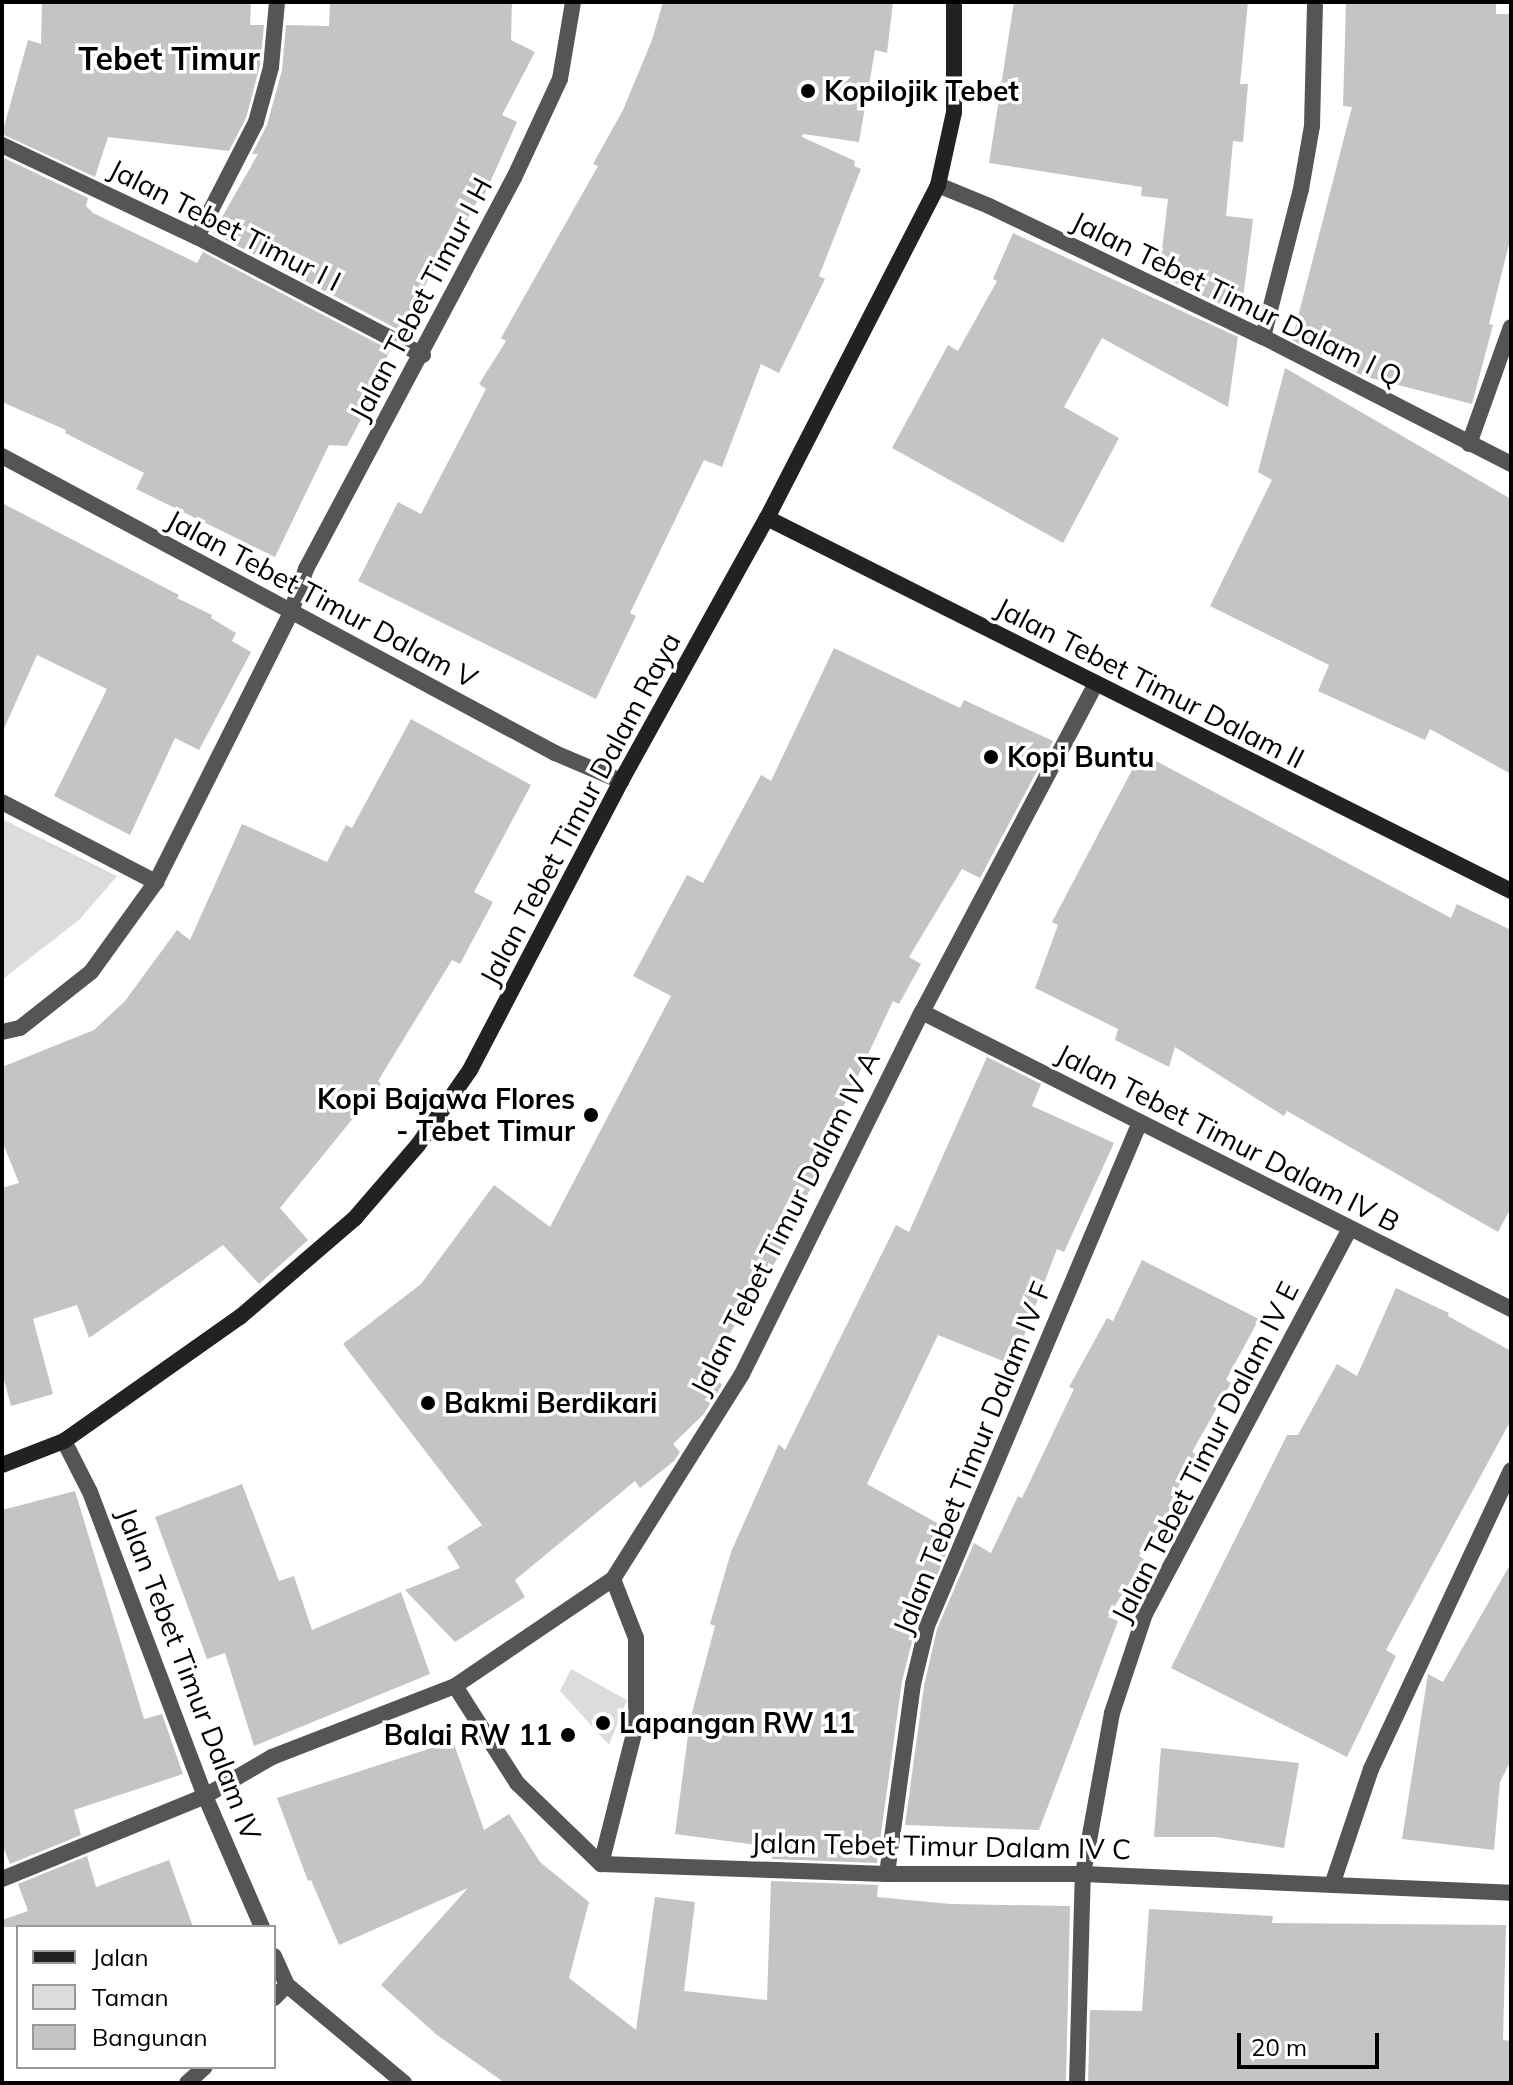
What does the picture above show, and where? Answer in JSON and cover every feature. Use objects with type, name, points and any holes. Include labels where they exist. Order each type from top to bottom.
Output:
[{"type":"street","points":[[197,237],[256,122],[271,67],[277,2]]},
{"type":"street","name":"Jalan Tebet Timur I H","points":[[2,1032],[20,1028],[91,972],[156,882],[291,612],[306,569],[423,355],[514,178],[560,79],[573,2]]},
{"type":"street","name":"Jalan Tebet Timur Dalam Raya","points":[[2,1465],[64,1441],[240,1317],[355,1218],[418,1145],[470,1070],[621,781],[767,518],[938,185],[954,112],[954,2]]},
{"type":"street","points":[[1263,337],[1301,189],[1312,126],[1315,2]]},
{"type":"street","name":"Jalan Tebet Timur I I","points":[[2,145],[197,237],[423,355]]},
{"type":"street","name":"Jalan Tebet Timur Dalam I Q","points":[[938,185],[989,206],[1263,337],[1511,464]]},
{"type":"street","points":[[1469,444],[1511,327]]},
{"type":"street","name":"Jalan Tebet Timur Dalam V","points":[[2,456],[555,753],[621,781]]},
{"type":"street","name":"Jalan Tebet Timur Dalam II","points":[[767,518],[1511,891]]},
{"type":"street","name":"Jalan Tebet Timur Dalam IV A","points":[[2,1879],[205,1796],[272,1757],[455,1686],[613,1579],[742,1374],[922,1012],[1095,685]]},
{"type":"street","points":[[2,802],[156,882]]},
{"type":"street","name":"Jalan Tebet Timur Dalam IV B","points":[[922,1012],[1511,1309]]},
{"type":"street","name":"Jalan Tebet Timur Dalam IV F","points":[[887,1874],[913,1684],[927,1626],[1140,1122]]},
{"type":"street","name":"Jalan Tebet Timur Dalam IV E","points":[[1077,2083],[1083,1874],[1112,1713],[1145,1614],[1350,1229]]},
{"type":"street","name":"Jalan Tebet Timur Dalam IV","points":[[64,1441],[90,1492],[205,1796],[261,1925]]},
{"type":"street","points":[[1332,1885],[1371,1769],[1511,1470]]},
{"type":"street","points":[[455,1686],[517,1783],[601,1864],[636,1726],[636,1638],[613,1579]]},
{"type":"street","name":"Jalan Tebet Timur Dalam IV C","points":[[601,1864],[887,1874],[1083,1874],[1511,1893]]},
{"type":"street","points":[[276,1960],[287,1985],[388,2078],[404,2083]]},
{"type":"street","points":[[276,1996],[287,1985]]},
{"type":"street","points":[[187,2083],[203,2069]]},
{"type":"green space","points":[[2,819],[117,876],[80,919],[2,980]]},
{"type":"green space","name":"Lapangan RW 11","points":[[571,1669],[627,1700],[609,1745],[560,1691]]},
{"type":"building","points":[[42,2],[251,2],[250,25],[264,25],[260,65],[246,118],[229,151],[108,137],[95,177],[2,134],[28,40],[41,44]]},
{"type":"building","points":[[330,2],[512,2],[511,40],[535,52],[502,115],[517,122],[483,198],[480,196],[445,259],[440,257],[401,331],[213,233],[258,154],[252,154],[267,125],[282,70],[286,25],[329,26]]},
{"type":"building","points":[[663,2],[893,2],[887,53],[875,50],[859,142],[803,134],[802,137],[855,161],[854,166],[861,169],[819,276],[825,279],[779,373],[761,364],[722,467],[704,460],[630,613],[636,616],[596,699],[358,581],[398,502],[421,514],[486,389],[479,384],[506,341],[501,338],[598,166],[593,164],[623,110],[652,40]]},
{"type":"building","points":[[1014,2],[1248,2],[1240,84],[1248,84],[1243,142],[1233,141],[1226,216],[1253,219],[1241,314],[1159,275],[1168,199],[1141,196],[1142,187],[989,163]]},
{"type":"building","points":[[1346,2],[1496,2],[1496,14],[1511,14],[1511,236],[1489,324],[1493,325],[1472,404],[1363,376],[1292,340],[1352,107],[1343,106]]},
{"type":"building","points":[[2,157],[88,198],[86,206],[93,213],[197,263],[203,252],[390,350],[386,359],[391,362],[347,446],[329,445],[275,557],[136,489],[144,473],[65,433],[66,430],[2,402]]},
{"type":"building","points":[[1013,233],[1238,337],[1228,407],[1102,338],[1064,407],[1119,438],[1063,543],[892,448],[948,345],[958,351],[997,281],[993,279]]},
{"type":"building","points":[[1285,368],[1511,499],[1511,774],[1430,729],[1425,740],[1318,691],[1329,665],[1210,606],[1272,480],[1258,472]]},
{"type":"building","points":[[2,503],[179,595],[177,598],[212,615],[211,618],[236,633],[232,641],[251,652],[199,750],[175,738],[130,835],[54,796],[107,689],[37,655],[2,733]]},
{"type":"building","points":[[834,648],[960,708],[964,700],[1053,741],[980,878],[962,869],[909,957],[921,964],[899,1004],[893,1001],[827,1142],[832,1145],[789,1232],[793,1234],[707,1369],[722,1385],[703,1415],[673,1444],[680,1452],[674,1461],[640,1488],[635,1481],[515,1580],[525,1597],[455,1642],[405,1590],[460,1568],[447,1547],[482,1525],[343,1344],[421,1284],[494,1185],[550,1227],[671,996],[633,976],[687,875],[703,883],[761,775],[771,781]]},
{"type":"building","points":[[411,719],[531,785],[474,892],[493,902],[460,964],[452,960],[378,1081],[381,1084],[280,1208],[308,1240],[259,1284],[223,1245],[89,1338],[77,1305],[33,1319],[53,1394],[11,1406],[2,1372],[2,1188],[19,1183],[2,1141],[2,1067],[94,1030],[125,1001],[177,930],[190,940],[242,824],[327,862],[346,825],[352,828]]},
{"type":"building","points":[[1141,753],[1451,918],[1457,904],[1511,930],[1511,1208],[1498,1232],[1287,1111],[1284,1116],[1175,1047],[1169,1067],[1115,1040],[1118,1029],[1035,988],[1058,925],[1052,922]]},
{"type":"building","points":[[987,1057],[1041,1084],[1032,1106],[1114,1143],[1064,1252],[1057,1249],[1013,1365],[938,1335],[867,1484],[955,1533],[917,1622],[902,1681],[877,1863],[772,1859],[772,1847],[675,1834],[690,1720],[715,1626],[710,1624],[731,1552],[779,1444],[785,1450],[896,1225],[909,1232]]},
{"type":"building","points":[[1142,1260],[1259,1319],[1226,1380],[1231,1383],[1192,1452],[1197,1455],[1168,1506],[1171,1508],[1139,1556],[1144,1559],[1108,1617],[1118,1621],[1039,1830],[905,1825],[924,1686],[937,1629],[974,1543],[991,1553],[1018,1496],[1022,1498],[1074,1389],[1069,1387],[1107,1318],[1113,1321]]},
{"type":"building","points":[[1396,1288],[1449,1313],[1448,1316],[1511,1351],[1511,1420],[1386,1650],[1396,1656],[1347,1757],[1171,1668],[1287,1435],[1298,1435],[1337,1364],[1357,1376]]},
{"type":"building","points":[[242,1484],[279,1581],[294,1576],[312,1630],[401,1592],[430,1674],[254,1746],[225,1653],[207,1659],[155,1517]]},
{"type":"building","points":[[75,1491],[144,1719],[162,1714],[183,1774],[74,1810],[81,1835],[10,1864],[2,1844],[2,1510]]},
{"type":"building","points":[[1511,1563],[1511,1760],[1500,1782],[1494,1850],[1402,1839],[1428,1674],[1443,1682]]},
{"type":"building","points":[[453,1741],[484,1830],[509,1814],[540,1862],[589,1902],[569,1978],[636,2030],[655,1897],[695,1902],[684,1991],[767,2000],[771,1881],[878,1885],[877,1897],[951,1904],[1070,1906],[1066,2083],[505,2083],[437,2035],[381,1985],[468,1888],[339,1945],[311,1880],[308,1881],[277,1798]]},
{"type":"building","points":[[1161,1748],[1299,1763],[1284,1848],[1215,1837],[1154,1837]]},
{"type":"building","points":[[87,1856],[96,1887],[169,1860],[192,1925],[2,1927],[2,1920],[28,1911],[18,1884]]},
{"type":"building","points":[[1149,1909],[1273,1916],[1272,1923],[1506,1925],[1503,2040],[1511,2041],[1511,2083],[1088,2083],[1090,2010],[1142,2011]]},
{"type":"place","name":"Kopilojik Tebet","points":[[808,91]]},
{"type":"place","name":"Kopi Buntu","points":[[991,757]]},
{"type":"place","name":"Kopi Bajawa Flores - Tebet Timur","points":[[591,1115]]},
{"type":"place","name":"Bakmi Berdikari","points":[[428,1403]]},
{"type":"place","name":"Lapangan RW 11","points":[[603,1723]]},
{"type":"place","name":"Balai RW 11","points":[[568,1735]]},
{"type":"district","name":"Tebet Timur","points":[[169,58]]}]
